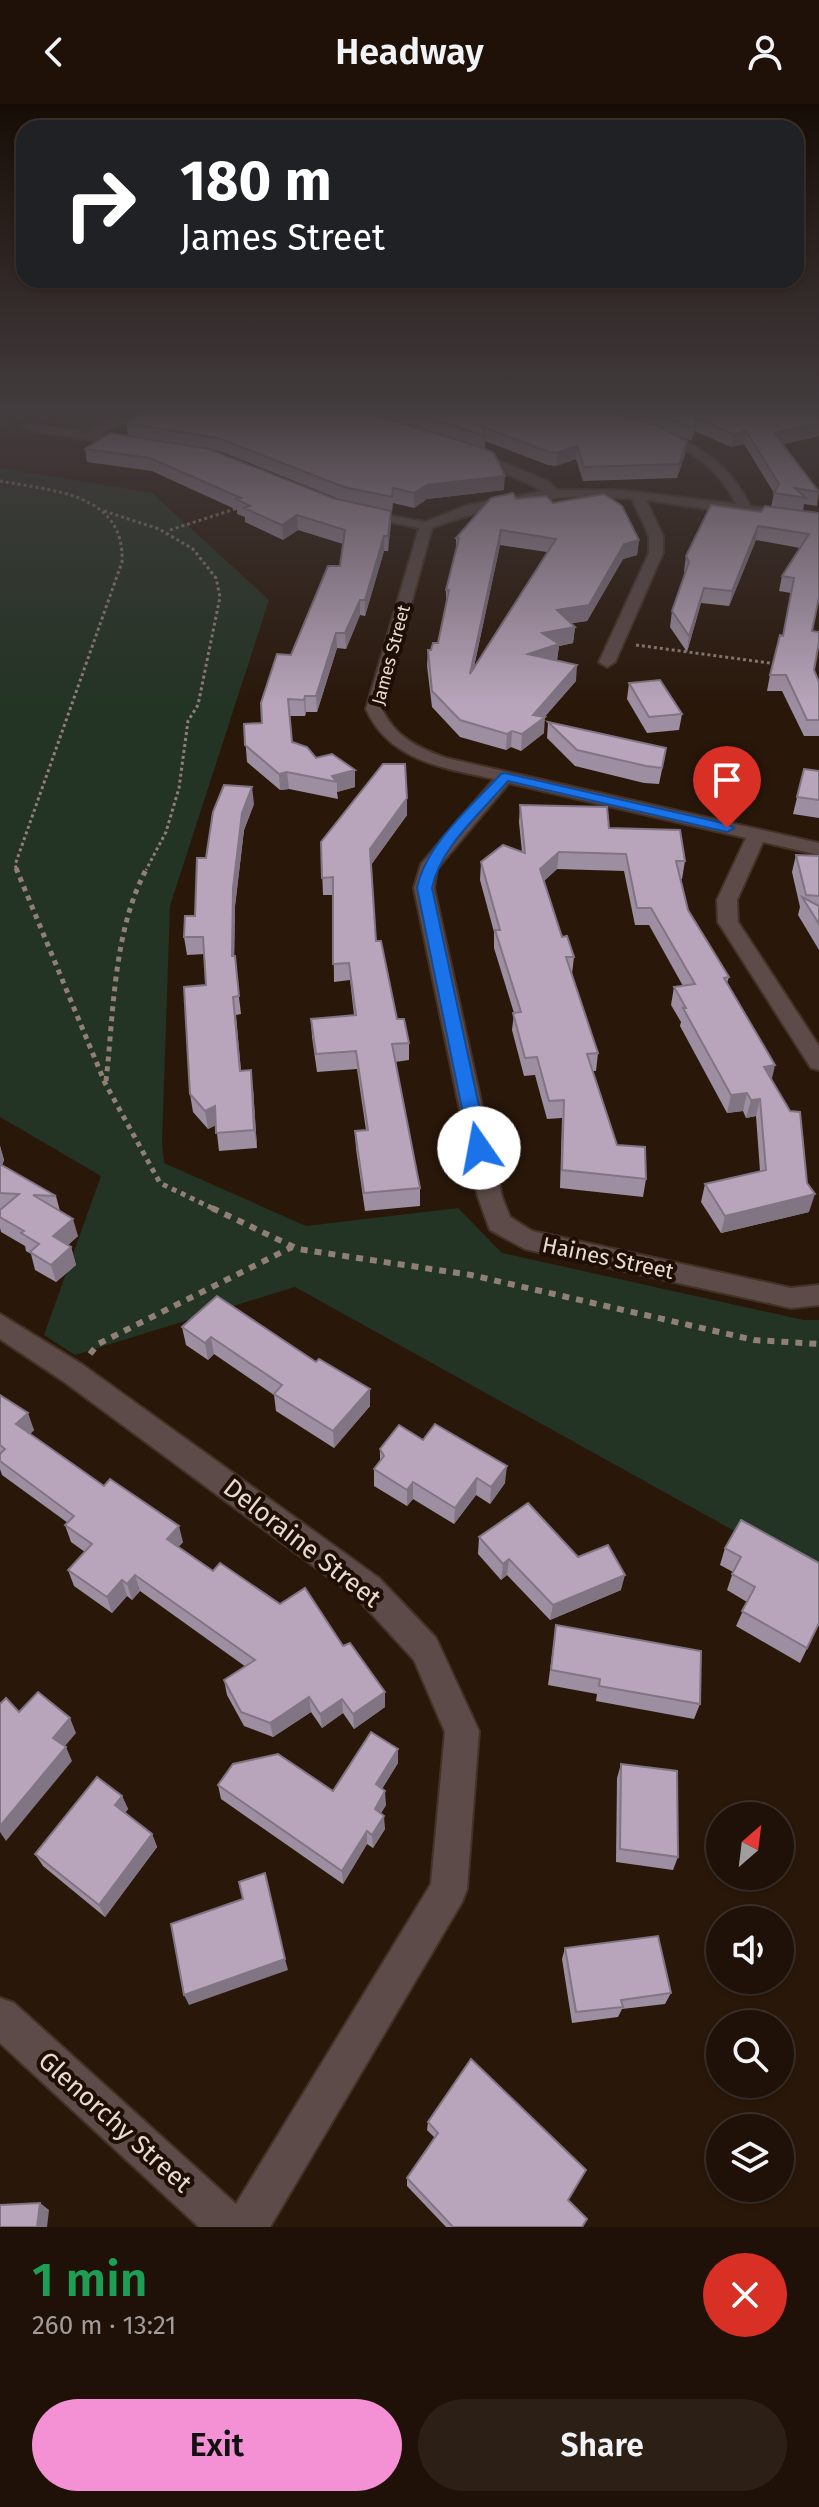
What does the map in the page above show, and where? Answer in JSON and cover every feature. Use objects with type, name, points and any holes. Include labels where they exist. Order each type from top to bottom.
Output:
[{"type":"street","points":[[340,507],[426,526],[471,507]]},
{"type":"street","points":[[607,662],[656,553],[656,536],[643,507]]},
{"type":"street","points":[[719,507],[819,522]]},
{"type":"street","points":[[744,507],[746,511]]},
{"type":"street","name":"James Street","points":[[426,526],[374,709],[380,724],[394,740],[441,762],[819,849]]},
{"type":"street","name":"Haines Street","points":[[505,777],[428,868],[424,888],[490,1197],[499,1223],[525,1239],[540,1243],[791,1298],[819,1295]]},
{"type":"street","points":[[757,835],[727,900],[728,922],[819,1063]]},
{"type":"street","name":"Deloraine Street","points":[[0,1325],[73,1373],[368,1588],[425,1649],[462,1731],[449,1889],[246,2227]]},
{"type":"street","name":"Glenorchy Street","points":[[0,2017],[230,2227]]},
{"type":"path","points":[[97,507],[123,534],[125,548],[122,562],[15,865],[105,1083],[160,1183],[293,1246],[471,1275],[754,1340],[819,1344]]},
{"type":"path","points":[[169,531],[242,507]]},
{"type":"path","points":[[103,511],[169,531],[209,567],[219,581],[220,597],[198,705],[188,721],[179,788],[166,832],[133,894],[124,930],[105,1083]]},
{"type":"path","points":[[616,642],[788,665]]},
{"type":"path","points":[[73,1373],[98,1344],[293,1246]]},
{"type":"green space","points":[[0,507],[167,507],[269,600],[170,906],[162,1142],[164,1163],[306,1226],[458,1208],[502,1253],[804,1320],[819,1320],[819,1578],[295,1287],[75,1355],[44,1335],[101,1176],[0,1117]]},
{"type":"building","points":[[373,507],[391,511],[388,536],[384,536],[365,600],[360,600],[345,633],[336,633],[316,696],[305,696],[304,700],[288,699],[292,742],[307,747],[316,758],[332,754],[355,770],[332,776],[337,782],[287,772],[279,774],[245,745],[244,724],[262,723],[261,703],[277,654],[291,655],[328,566],[340,566],[345,530],[297,515],[282,525],[244,508]]},
{"type":"building","points":[[483,507],[623,507],[639,540],[624,544],[589,605],[557,610],[575,627],[542,633],[559,644],[528,654],[577,665],[533,715],[545,717],[522,734],[512,731],[507,734],[460,720],[432,691],[428,650],[431,650],[433,643],[438,643],[449,590],[446,590],[459,538],[456,538]],"holes":[[[501,530],[556,539],[470,674]]]},
{"type":"building","points":[[710,507],[761,512],[764,507],[773,507],[819,513],[819,597],[812,631],[819,632],[814,670],[819,682],[819,720],[807,720],[786,675],[770,675],[780,635],[783,636],[794,578],[782,576],[809,534],[758,526],[732,591],[704,588],[689,636],[672,611],[689,562],[686,556]]},
{"type":"building","points":[[660,680],[682,714],[649,717],[629,683]]},
{"type":"building","points":[[548,722],[666,748],[662,768],[577,750]]},
{"type":"building","points":[[383,764],[405,764],[407,798],[370,849],[376,941],[381,941],[397,1019],[404,1019],[409,1043],[392,1044],[420,1188],[364,1193],[355,1131],[368,1130],[356,1051],[316,1054],[311,1019],[356,1015],[349,963],[333,964],[333,877],[322,878],[321,842]]},
{"type":"building","points":[[804,769],[819,771],[819,800],[797,797]]},
{"type":"building","points":[[224,785],[252,787],[242,813],[233,888],[232,956],[235,956],[239,996],[233,997],[240,1071],[251,1070],[254,1130],[216,1133],[215,1106],[205,1111],[190,1094],[184,987],[206,985],[203,937],[184,937],[185,916],[195,916],[197,858],[206,858],[213,812]]},
{"type":"building","points":[[520,805],[607,807],[609,828],[680,830],[685,861],[676,861],[688,910],[729,977],[724,978],[775,1065],[764,1067],[790,1111],[800,1112],[807,1183],[815,1194],[725,1216],[705,1184],[766,1170],[760,1099],[751,1100],[747,1093],[731,1095],[683,1008],[686,1008],[674,987],[695,984],[651,908],[637,908],[626,854],[559,852],[540,869],[562,937],[567,936],[574,957],[566,957],[598,1053],[587,1054],[617,1145],[645,1147],[646,1179],[562,1170],[564,1100],[549,1101],[537,1057],[525,1058],[513,1013],[521,1012],[495,930],[500,930],[481,862],[503,845],[525,853]]},
{"type":"building","points":[[796,855],[819,856],[819,896],[806,895]]},
{"type":"building","points":[[802,897],[819,906],[819,924]]},
{"type":"building","points":[[0,1164],[56,1196],[33,1195],[73,1219],[53,1236],[71,1247],[51,1265],[30,1252],[39,1244],[0,1217],[0,1210],[19,1194],[0,1193]]},
{"type":"building","points":[[217,1296],[316,1362],[319,1359],[370,1389],[333,1431],[274,1394],[282,1385],[211,1337],[205,1343],[182,1327]]},
{"type":"building","points":[[0,1395],[28,1413],[16,1424],[104,1486],[110,1479],[179,1526],[167,1539],[213,1571],[220,1563],[280,1604],[305,1588],[343,1646],[350,1643],[385,1692],[353,1714],[342,1699],[320,1714],[309,1697],[270,1723],[241,1712],[224,1680],[255,1660],[135,1575],[127,1584],[122,1580],[107,1597],[68,1570],[92,1544],[65,1525],[74,1516],[0,1461],[0,1454],[5,1449],[0,1445]]},
{"type":"building","points":[[435,1424],[507,1466],[491,1487],[477,1478],[455,1508],[413,1482],[407,1490],[374,1469],[384,1456],[380,1449],[399,1425],[423,1440]]},
{"type":"building","points":[[528,1503],[578,1557],[608,1545],[625,1575],[553,1605],[509,1559],[503,1564],[479,1537]]},
{"type":"building","points":[[741,1520],[819,1563],[819,1623],[807,1648],[742,1611],[755,1587],[732,1574],[741,1557],[725,1548]]},
{"type":"building","points":[[556,1625],[701,1651],[700,1704],[599,1686],[600,1679],[551,1670]]},
{"type":"building","points":[[38,1692],[70,1718],[53,1738],[66,1747],[0,1826],[0,1704],[6,1698],[19,1712]]},
{"type":"building","points":[[371,1732],[398,1749],[376,1784],[385,1791],[375,1809],[384,1816],[372,1835],[367,1831],[342,1871],[218,1785],[233,1764],[278,1754],[333,1791]]},
{"type":"building","points":[[621,1764],[677,1771],[678,1857],[620,1849]]},
{"type":"building","points":[[97,1777],[122,1796],[115,1805],[152,1834],[99,1905],[35,1854]]},
{"type":"building","points":[[265,1873],[285,1959],[184,1995],[171,1924],[243,1899],[239,1882]]},
{"type":"building","points":[[658,1936],[671,1993],[621,2000],[623,2007],[576,2012],[565,1948]]},
{"type":"building","points":[[471,2059],[586,2170],[568,2200],[587,2219],[582,2227],[453,2227],[407,2178],[438,2133],[428,2122]]},
{"type":"building","points":[[40,2203],[37,2227],[0,2227],[0,2205]]},
{"type":"route","points":[[479,1148],[424,888],[428,868],[442,849],[505,777],[727,828]]}]
